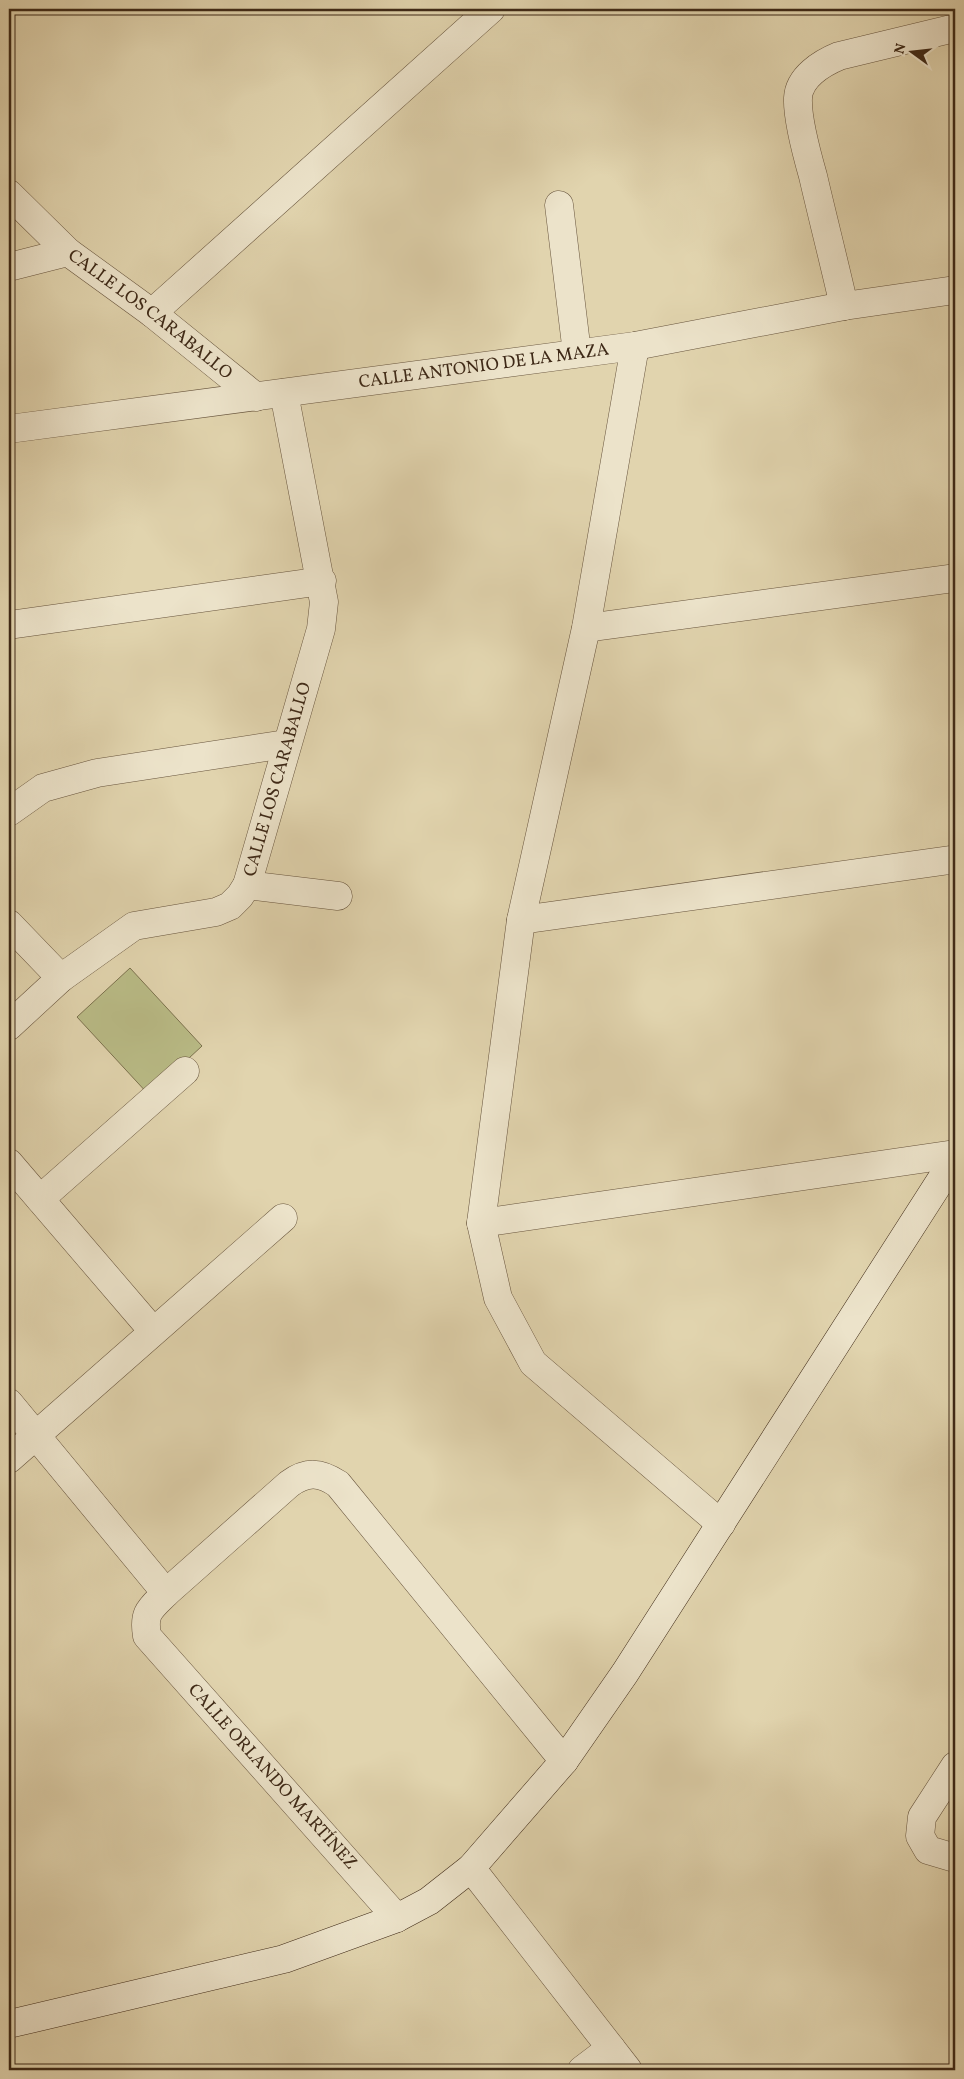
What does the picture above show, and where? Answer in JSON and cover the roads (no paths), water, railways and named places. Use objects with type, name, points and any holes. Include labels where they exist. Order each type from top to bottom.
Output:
[{"type":"street","points":[[152,313],[491,9]]},
{"type":"street","points":[[948,9],[955,16]]},
{"type":"street","points":[[844,306],[803,139],[798,97],[804,82],[827,61],[839,56],[955,28]]},
{"type":"street","points":[[9,194],[68,252]]},
{"type":"street","points":[[559,205],[576,353]]},
{"type":"street","name":"CALLE LOS CARABALLO","points":[[9,267],[68,252],[152,313],[256,397]]},
{"type":"street","name":"CALLE ANTONIO DE LA MAZA","points":[[9,429],[635,346],[844,306],[955,290]]},
{"type":"street","points":[[635,346],[586,628],[521,920],[481,1223],[498,1298],[533,1363],[721,1524]]},
{"type":"street","name":"CALLE LOS CARABALLO","points":[[9,1026],[61,978],[134,926],[216,912],[230,906],[240,896],[246,885],[321,629],[324,602],[322,580],[284,394]]},
{"type":"street","points":[[586,628],[955,578]]},
{"type":"street","points":[[9,625],[322,580]]},
{"type":"street","points":[[9,812],[43,788],[97,773],[286,744]]},
{"type":"street","points":[[521,920],[950,860],[955,862]]},
{"type":"street","points":[[246,885],[338,896]]},
{"type":"street","points":[[9,924],[61,978]]},
{"type":"street","points":[[40,1199],[185,1071]]},
{"type":"street","points":[[481,1223],[955,1154]]},
{"type":"street","points":[[9,2024],[284,1958],[397,1918],[429,1901],[471,1868],[564,1760],[625,1673],[955,1158]]},
{"type":"street","points":[[9,1163],[153,1331]]},
{"type":"street","points":[[9,1459],[35,1434],[283,1218]]},
{"type":"street","points":[[9,1403],[166,1593],[299,1477],[313,1474],[327,1477],[338,1484],[564,1760]]},
{"type":"street","name":"CALLE ORLANDO MARTÍNEZ","points":[[166,1593],[149,1610],[145,1621],[147,1636],[397,1918]]},
{"type":"street","points":[[955,1766],[922,1817],[920,1836],[928,1850],[955,1858]]},
{"type":"street","points":[[471,1868],[628,2070]]},
{"type":"street","points":[[582,2070],[611,2048]]}]
